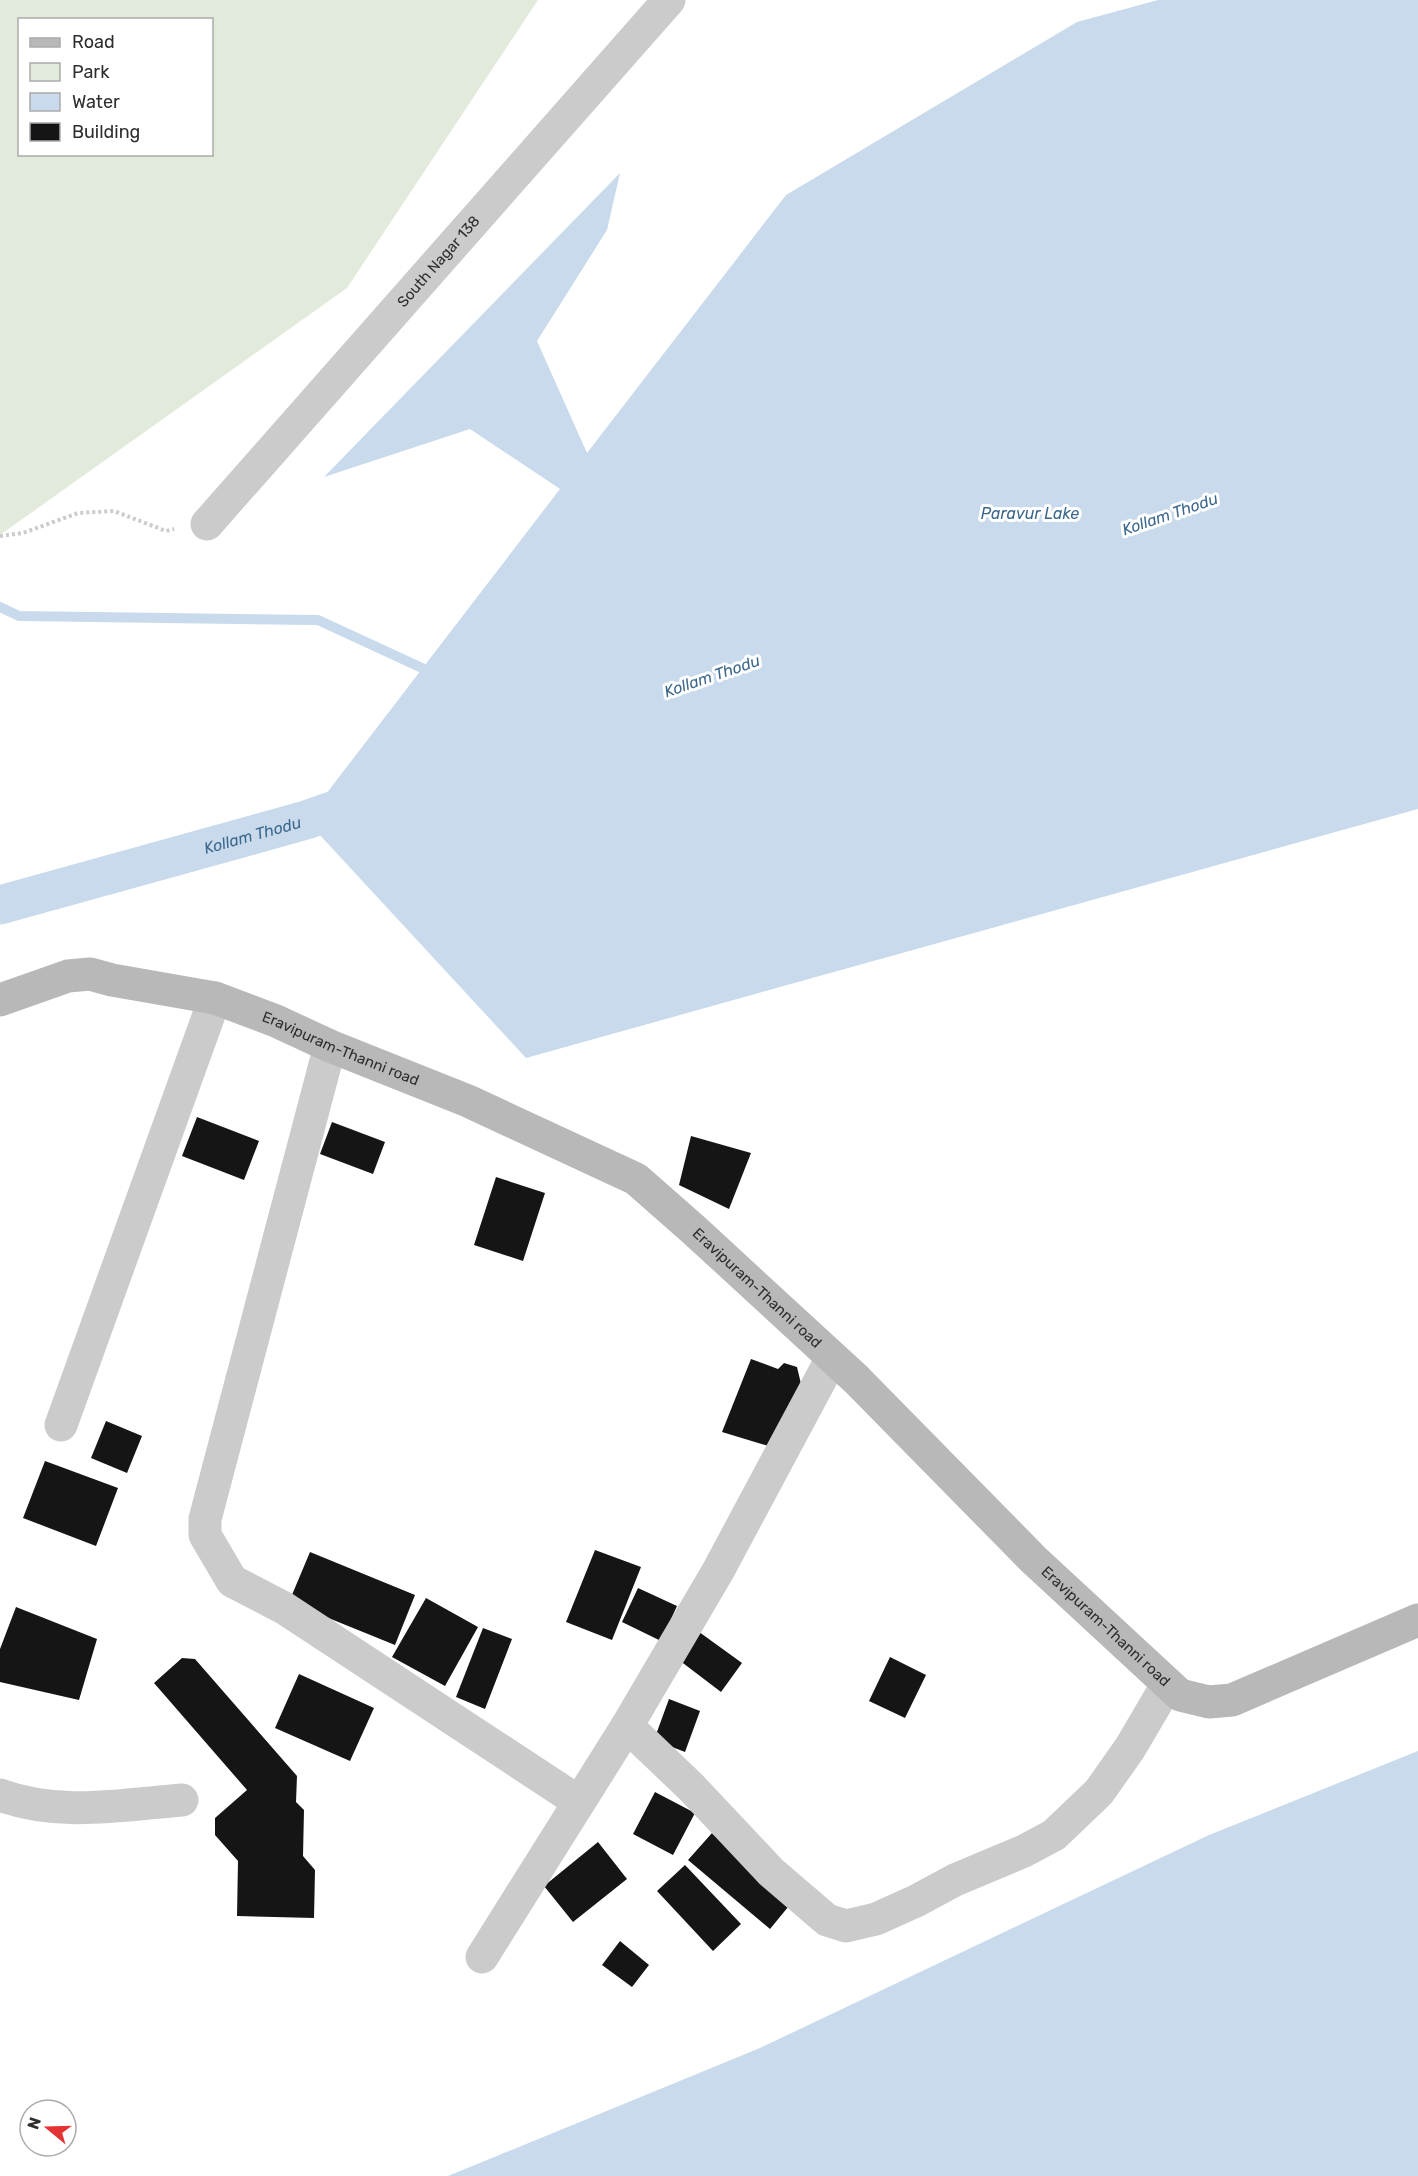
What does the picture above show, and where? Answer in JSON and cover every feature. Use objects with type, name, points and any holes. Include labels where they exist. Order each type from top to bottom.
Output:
[{"type":"main road","name":"Eravipuram-Thanni road","points":[[0,1000],[68,976],[90,974],[215,998],[468,1101],[636,1179],[856,1379],[1034,1560],[1180,1695],[1198,1701],[1232,1700],[1418,1620]]},
{"type":"street","name":"South Nagar 138","points":[[207,524],[669,0]]},
{"type":"street","points":[[62,1425],[215,998]]},
{"type":"street","points":[[330,1046],[205,1519],[205,1535],[232,1581],[284,1608],[579,1802]]},
{"type":"street","points":[[482,1957],[627,1726],[718,1571],[832,1358]]},
{"type":"street","points":[[627,1726],[691,1787],[771,1872],[827,1920],[846,1926],[886,1914],[1054,1835],[1099,1792],[1130,1748],[1167,1684]]},
{"type":"street","points":[[0,1795],[21,1803],[66,1809],[182,1800]]},
{"type":"path","points":[[0,536],[23,532],[78,513],[114,511],[166,531],[207,524]]},
{"type":"green space","points":[[0,0],[538,0],[347,288],[0,535]]},
{"type":"water","name":"Paravur Lake","points":[[1158,0],[1418,0],[1418,809],[526,1058],[306,820],[560,489],[470,429],[324,477],[620,173],[607,230],[537,341],[587,453],[786,195],[1077,22]]},
{"type":"water","points":[[1418,1751],[1418,2176],[448,2176],[760,2048],[1209,1835]]},
{"type":"building","points":[[197,1117],[259,1141],[244,1180],[182,1156]]},
{"type":"building","points":[[332,1122],[385,1142],[373,1174],[320,1154]]},
{"type":"building","points":[[691,1136],[751,1153],[729,1209],[679,1185]]},
{"type":"building","points":[[496,1177],[545,1193],[523,1261],[474,1245]]},
{"type":"building","points":[[751,1359],[778,1369],[784,1363],[797,1367],[802,1388],[775,1448],[722,1432]]},
{"type":"building","points":[[106,1421],[142,1436],[127,1473],[91,1458]]},
{"type":"building","points":[[45,1461],[118,1488],[96,1546],[23,1518]]},
{"type":"building","points":[[595,1550],[641,1567],[612,1640],[566,1622]]},
{"type":"building","points":[[310,1552],[415,1595],[395,1645],[289,1602]]},
{"type":"building","points":[[638,1588],[677,1606],[661,1641],[622,1622]]},
{"type":"building","points":[[426,1598],[478,1627],[445,1686],[392,1657]]},
{"type":"building","points":[[16,1607],[97,1639],[79,1700],[0,1682],[0,1649]]},
{"type":"building","points":[[483,1628],[512,1639],[485,1709],[456,1697]]},
{"type":"building","points":[[695,1629],[742,1663],[721,1692],[675,1657]]},
{"type":"building","points":[[890,1657],[926,1675],[905,1718],[869,1701]]},
{"type":"building","points":[[182,1658],[195,1659],[297,1776],[296,1802],[304,1810],[303,1856],[315,1870],[314,1918],[237,1916],[238,1861],[215,1835],[215,1818],[247,1790],[154,1683]]},
{"type":"building","points":[[299,1674],[374,1708],[350,1761],[275,1728]]},
{"type":"building","points":[[669,1699],[700,1711],[685,1752],[654,1740]]},
{"type":"building","points":[[655,1792],[695,1813],[673,1855],[633,1834]]},
{"type":"building","points":[[712,1833],[793,1901],[770,1929],[688,1860]]},
{"type":"building","points":[[598,1842],[627,1879],[573,1922],[544,1886]]},
{"type":"building","points":[[685,1865],[741,1924],[713,1951],[657,1891]]},
{"type":"building","points":[[620,1941],[649,1965],[632,1987],[602,1965]]},
{"type":"waterway","points":[[0,607],[19,616],[318,620],[435,674]]},
{"type":"waterway","name":"Kollam Thodu","points":[[0,905],[306,820],[355,803]]}]
